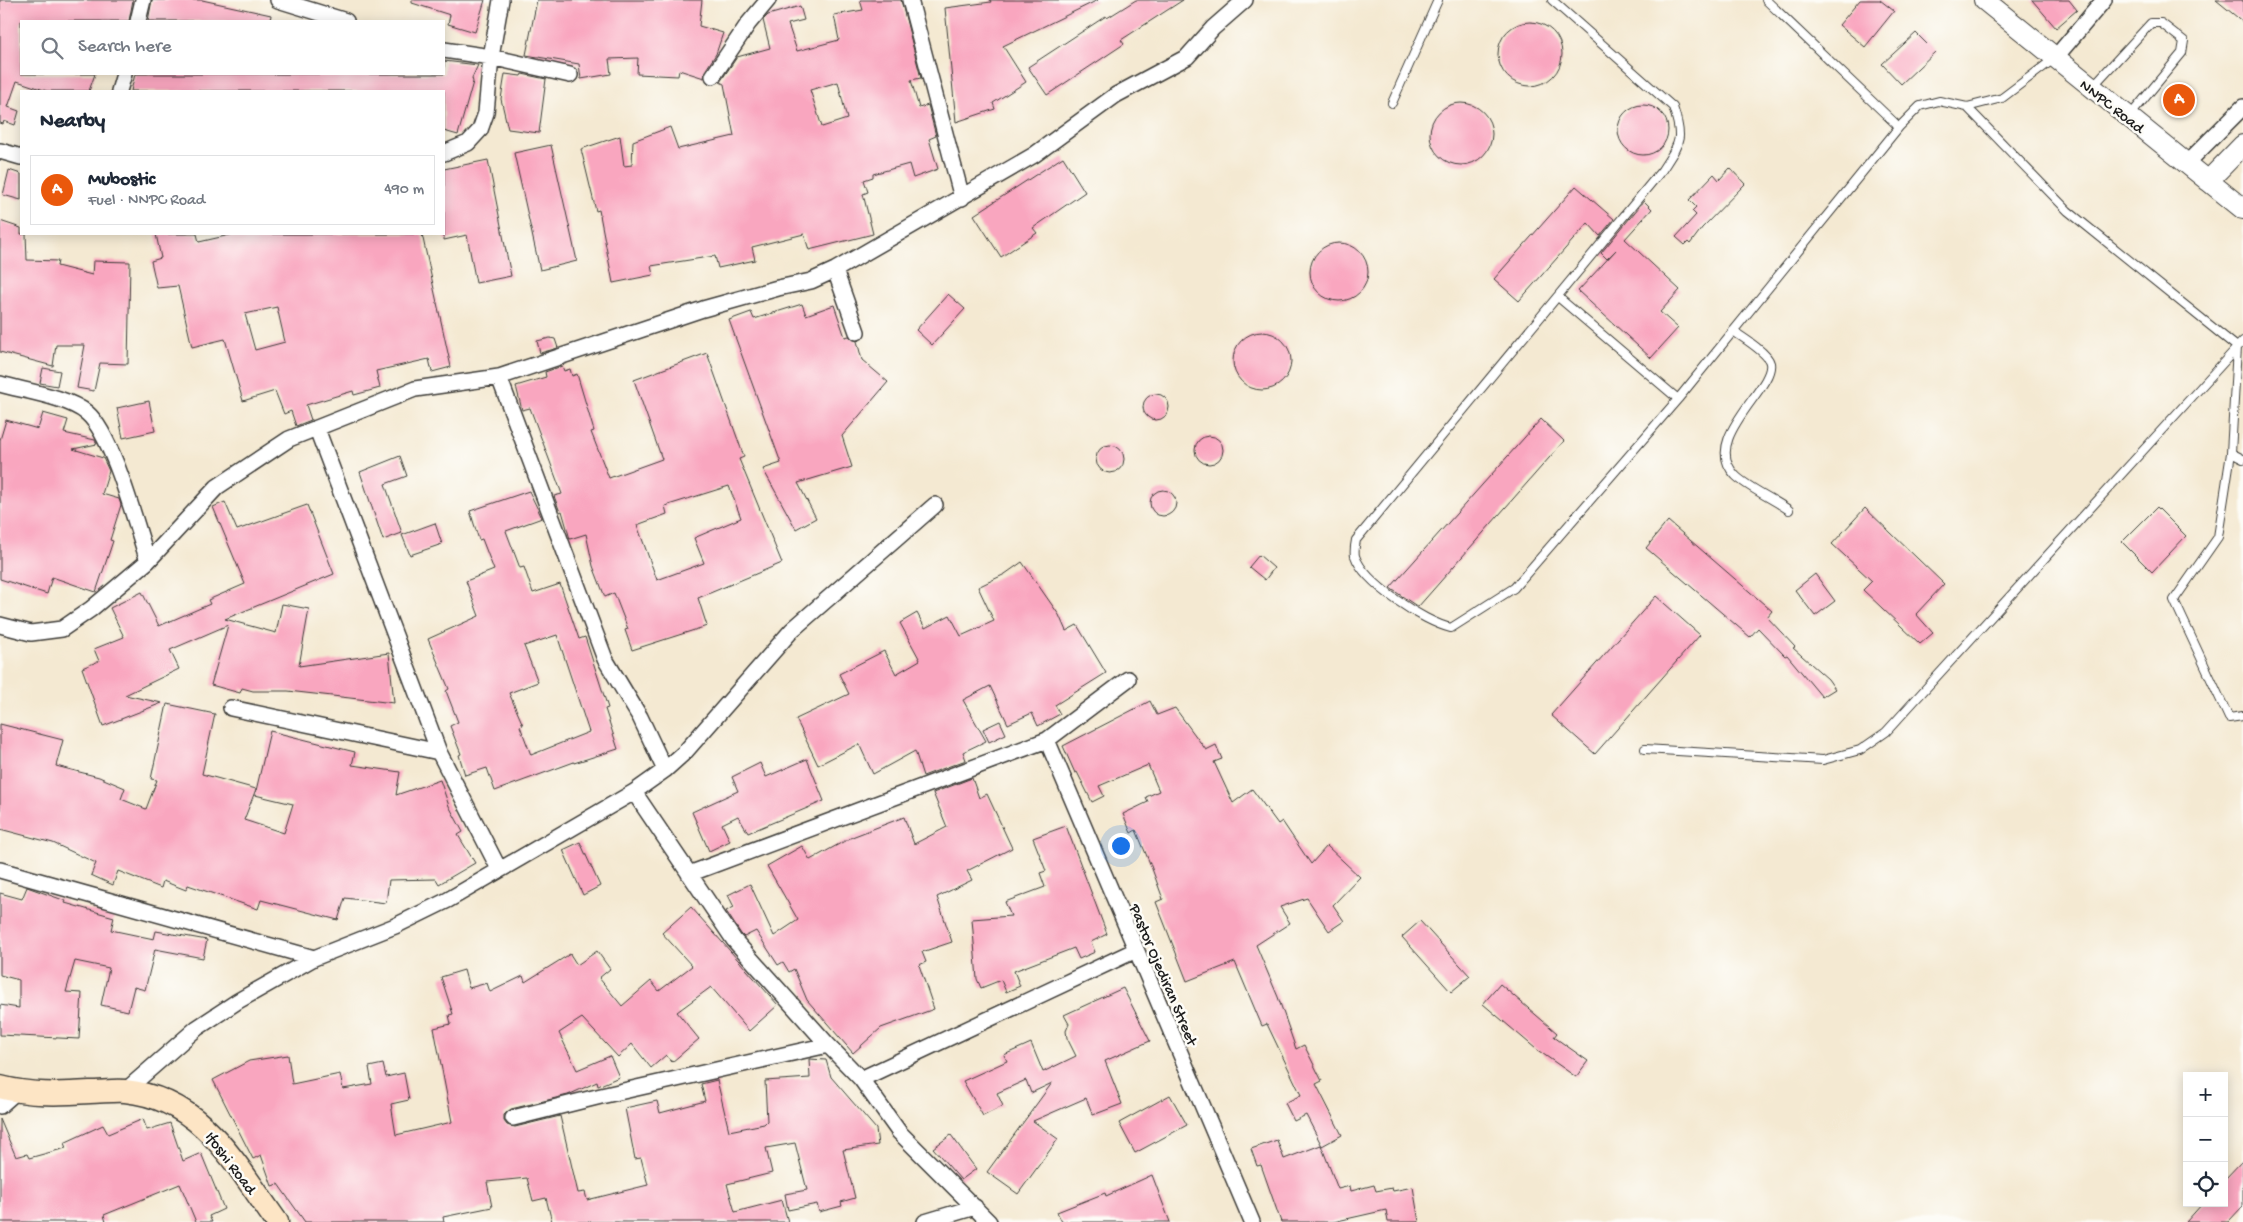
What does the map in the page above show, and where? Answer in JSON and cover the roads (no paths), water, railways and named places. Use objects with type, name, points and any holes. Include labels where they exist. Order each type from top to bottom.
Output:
[{"type":"main road","name":"Ifoshi Road","points":[[8,1089],[50,1094],[124,1091],[175,1106],[200,1121],[217,1139],[276,1222]]},
{"type":"street","points":[[138,20],[144,0]]},
{"type":"street","points":[[278,0],[343,20]]},
{"type":"street","points":[[445,153],[468,143],[480,130],[486,114],[490,57],[501,0]]},
{"type":"street","points":[[713,76],[748,24],[768,0]]},
{"type":"street","points":[[910,0],[962,198]]},
{"type":"street","points":[[0,625],[31,633],[62,629],[91,609],[148,561],[217,488],[289,439],[416,389],[499,377],[704,310],[778,288],[811,281],[835,270],[1034,155],[1116,95],[1187,57],[1213,28],[1245,0]]},
{"type":"street","name":"NNPC Road","points":[[1984,0],[2243,210]]},
{"type":"street","points":[[2055,58],[2104,0]]},
{"type":"street","points":[[445,50],[490,57],[570,75]]},
{"type":"street","points":[[119,90],[124,75]]},
{"type":"street","points":[[2187,164],[2243,107]]},
{"type":"street","points":[[2208,181],[2243,145]]},
{"type":"street","points":[[0,151],[20,157]]},
{"type":"street","points":[[835,270],[857,332]]},
{"type":"street","points":[[499,377],[605,659],[640,717],[665,770]]},
{"type":"street","points":[[0,384],[68,403],[86,413],[100,428],[112,453],[148,561]]},
{"type":"street","points":[[317,429],[439,752],[499,870]]},
{"type":"street","points":[[124,1091],[197,1028],[238,1001],[314,958],[395,926],[448,900],[634,792],[665,770],[685,752],[792,630],[935,505]]},
{"type":"street","points":[[689,874],[1047,740],[1128,679]]},
{"type":"street","points":[[231,708],[439,752]]},
{"type":"street","name":"Pastor Ojediran Street","points":[[1047,740],[1252,1222]]},
{"type":"street","points":[[634,792],[734,940],[828,1046],[861,1079],[899,1132],[989,1222]]},
{"type":"street","points":[[0,870],[314,958]]},
{"type":"street","points":[[861,1079],[1136,950]]},
{"type":"street","points":[[514,1118],[601,1096],[828,1046]]},
{"type":"street","points":[[0,1106],[8,1089]]},
{"type":"street","points":[[925,1222],[975,1207]]},
{"type":"lane","points":[[1392,103],[1438,0]]},
{"type":"lane","points":[[1552,0],[1673,107],[1680,130],[1678,146],[1662,170],[1356,540],[1355,555],[1366,572],[1399,604],[1438,625],[1451,628],[1514,588],[1678,399],[1899,127],[1920,106],[1939,101],[1967,107],[2002,98],[2055,58]]},
{"type":"lane","points":[[1766,0],[1899,127]]},
{"type":"lane","points":[[2092,88],[2151,23],[2161,23],[2184,40],[2182,53],[2129,117]]},
{"type":"lane","points":[[1967,107],[2068,210],[2237,347]]},
{"type":"lane","points":[[1558,297],[1678,399]]},
{"type":"lane","points":[[1733,331],[1766,355],[1770,362],[1770,369],[1759,390],[1734,425],[1726,452],[1729,464],[1734,474],[1789,510]]},
{"type":"lane","points":[[1645,749],[1823,760],[1860,750],[1886,732],[2243,341]]},
{"type":"lane","points":[[2237,347],[2231,453],[2218,537],[2174,600],[2229,718],[2243,716]]},
{"type":"lane","points":[[2231,453],[2243,459]]},
{"type":"place","name":"Mubostic","points":[[2179,100]]}]
